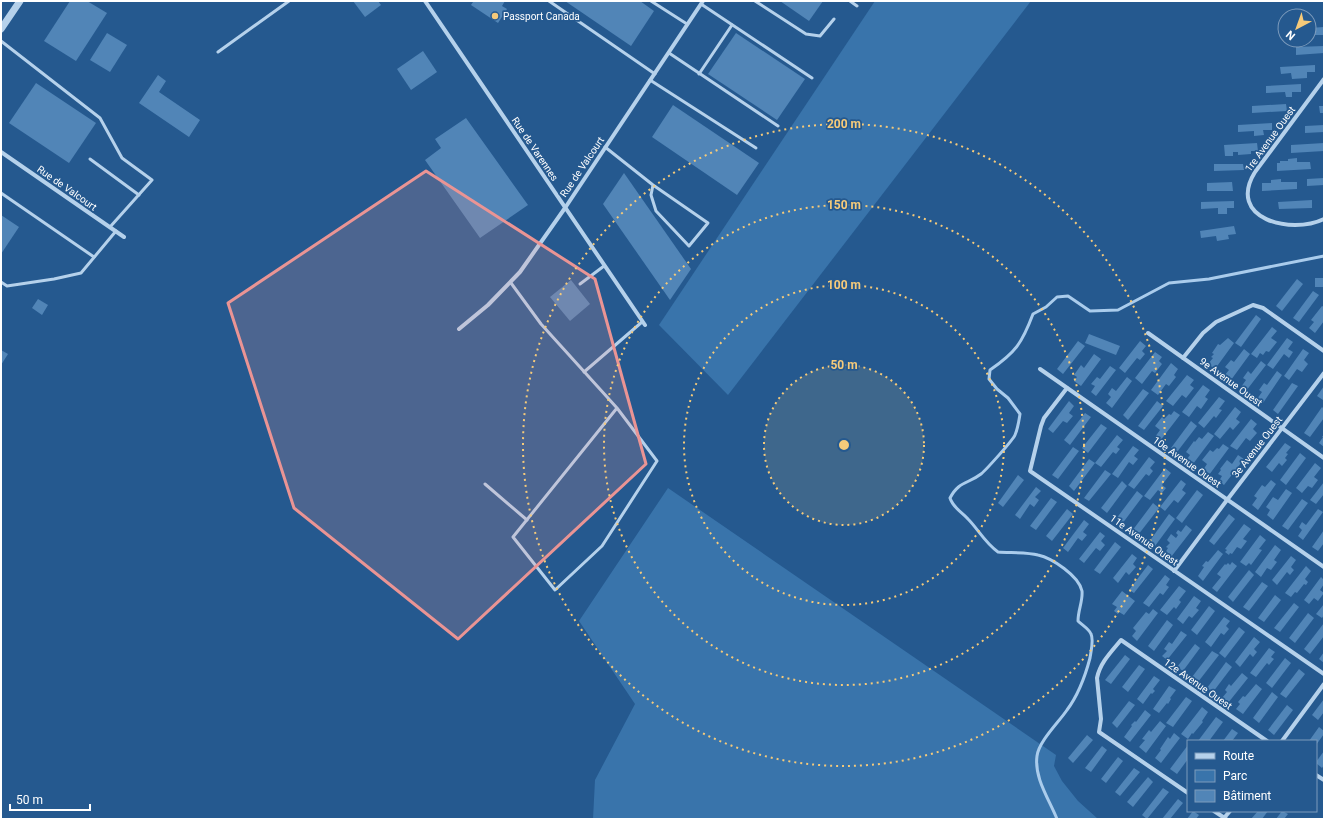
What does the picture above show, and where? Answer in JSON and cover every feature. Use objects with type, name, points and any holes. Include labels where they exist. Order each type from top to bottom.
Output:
[{"type":"street","points":[[1,30],[20,1]]},
{"type":"street","name":"Rue de Varennes","points":[[425,1],[643,324]]},
{"type":"street","name":"Rue de Valcourt","points":[[459,329],[488,306],[520,272],[565,208],[702,3]]},
{"type":"street","name":"1re Avenue Ouest","points":[[1324,79],[1249,182],[1247,190],[1247,197],[1252,209],[1263,218],[1278,224],[1300,225],[1324,219]]},
{"type":"street","name":"Rue de Valcourt","points":[[1,152],[124,237]]},
{"type":"street","points":[[1183,358],[1203,333],[1216,322],[1253,305],[1262,308],[1324,351]]},
{"type":"street","name":"9e Avenue Ouest","points":[[1148,334],[1324,458]]},
{"type":"street","name":"10e Avenue Ouest","points":[[1040,369],[1324,567]]},
{"type":"street","name":"3e Avenue Ouest","points":[[1174,571],[1324,373]]},
{"type":"street","name":"11e Avenue Ouest","points":[[1067,388],[1044,418],[1030,471],[1324,674]]},
{"type":"street","name":"12e Avenue Ouest","points":[[1187,792],[1099,732],[1100,719],[1097,678],[1098,672],[1100,666],[1120,640],[1266,740]]},
{"type":"street","points":[[1283,740],[1324,684]]},
{"type":"street","points":[[1215,812],[1225,819]]},
{"type":"lane","points":[[218,52],[290,1]]},
{"type":"lane","points":[[549,1],[654,74]]},
{"type":"lane","points":[[651,1],[687,24]]},
{"type":"lane","points":[[755,1],[806,34],[820,36],[834,19]]},
{"type":"lane","points":[[850,1],[857,6]]},
{"type":"lane","points":[[702,3],[812,78]]},
{"type":"lane","points":[[698,74],[732,24]]},
{"type":"lane","points":[[1,41],[100,118],[122,158],[152,180],[110,227]]},
{"type":"lane","points":[[669,53],[698,74],[778,126]]},
{"type":"lane","points":[[650,80],[756,148]]},
{"type":"lane","points":[[605,147],[653,185],[708,223],[690,246],[656,212],[651,195],[653,185]]},
{"type":"lane","points":[[90,159],[139,195]]},
{"type":"lane","points":[[1,193],[94,256]]},
{"type":"lane","points":[[1,282],[7,286],[54,279],[80,272],[116,231]]},
{"type":"lane","points":[[580,284],[604,266]]},
{"type":"lane","points":[[511,283],[541,324],[617,408],[657,461],[602,546],[555,590],[513,538],[617,408]]},
{"type":"lane","points":[[584,372],[643,324]]},
{"type":"lane","points":[[485,484],[527,520]]},
{"type":"highlighted area","points":[[426,171],[595,279],[646,464],[458,639],[294,508],[228,303]]},
{"type":"green space","points":[[875,1],[1031,1],[728,395],[659,325]]},
{"type":"green space","points":[[668,488],[1056,755],[1054,766],[1062,781],[1078,801],[1098,819],[593,819],[595,780],[635,704],[579,621]]},
{"type":"building","points":[[70,1],[87,1],[107,13],[76,61],[44,41]]},
{"type":"building","points":[[353,1],[378,1],[381,5],[365,17]]},
{"type":"building","name":"Passport Canada","points":[[471,1],[505,1],[502,6],[507,9],[498,23],[471,5],[473,2]]},
{"type":"building","points":[[565,1],[640,1],[654,11],[631,46]]},
{"type":"building","points":[[780,1],[823,1],[809,21]]},
{"type":"building","points":[[1317,27],[1324,27],[1324,35],[1317,35]]},
{"type":"building","points":[[107,33],[127,45],[110,72],[90,60]]},
{"type":"building","points":[[736,33],[805,79],[777,120],[708,74]]},
{"type":"building","points":[[1317,46],[1324,46],[1324,53],[1296,55],[1296,48],[1317,48]]},
{"type":"building","points":[[423,51],[437,72],[411,90],[397,69]]},
{"type":"building","points":[[1315,65],[1315,72],[1307,72],[1307,78],[1292,79],[1291,73],[1281,74],[1280,67]]},
{"type":"building","points":[[158,75],[166,81],[159,92],[200,120],[189,137],[139,103]]},
{"type":"building","points":[[36,83],[96,123],[69,163],[9,123]]},
{"type":"building","points":[[1301,84],[1301,92],[1292,92],[1292,97],[1286,97],[1285,92],[1266,93],[1266,86]]},
{"type":"building","points":[[1286,104],[1287,111],[1252,113],[1252,106]]},
{"type":"building","points":[[673,105],[759,163],[737,195],[652,137]]},
{"type":"building","points":[[1319,106],[1324,106],[1324,113],[1320,113]]},
{"type":"building","points":[[466,118],[528,205],[480,238],[425,160],[441,148],[435,139]]},
{"type":"building","points":[[1272,123],[1272,130],[1263,130],[1264,135],[1254,136],[1254,131],[1238,132],[1238,125]]},
{"type":"building","points":[[1324,125],[1324,132],[1305,133],[1305,126]]},
{"type":"building","points":[[1257,143],[1258,151],[1251,151],[1251,154],[1238,155],[1238,152],[1233,152],[1233,156],[1225,156],[1224,145]]},
{"type":"building","points":[[1324,143],[1324,151],[1291,153],[1291,145]]},
{"type":"building","points":[[1297,158],[1297,162],[1310,162],[1311,169],[1277,171],[1277,163],[1280,163],[1280,161],[1288,161],[1288,159]]},
{"type":"building","points":[[1214,164],[1243,164],[1244,170],[1214,171]]},
{"type":"building","points":[[624,173],[691,269],[670,300],[603,204]]},
{"type":"building","points":[[1324,178],[1324,185],[1307,186],[1307,179]]},
{"type":"building","points":[[1281,179],[1281,182],[1297,182],[1297,189],[1262,191],[1262,183],[1271,183],[1271,180]]},
{"type":"building","points":[[1232,182],[1233,191],[1207,191],[1207,183]]},
{"type":"building","points":[[1312,200],[1312,208],[1279,209],[1278,202]]},
{"type":"building","points":[[1234,201],[1234,208],[1227,208],[1227,214],[1218,214],[1218,208],[1201,209],[1201,202]]},
{"type":"building","points":[[1,215],[19,227],[1,254]]},
{"type":"building","points":[[1234,226],[1236,234],[1228,235],[1229,239],[1217,241],[1216,236],[1201,238],[1200,231]]},
{"type":"building","points":[[1315,278],[1324,278],[1324,287],[1315,287]]},
{"type":"building","points":[[1297,279],[1303,284],[1282,311],[1276,306]]},
{"type":"building","points":[[571,280],[590,304],[570,321],[550,297]]},
{"type":"building","points":[[1313,291],[1319,295],[1299,322],[1293,318]]},
{"type":"building","points":[[38,299],[48,305],[42,315],[32,308]]},
{"type":"building","points":[[1322,306],[1324,307],[1324,321],[1315,333],[1309,328],[1314,322],[1311,320]]},
{"type":"building","points":[[1256,315],[1261,319],[1241,347],[1235,343]]},
{"type":"building","points":[[1272,327],[1277,331],[1271,338],[1277,342],[1269,352],[1266,351],[1263,355],[1260,353],[1257,358],[1251,354]]},
{"type":"building","points":[[1089,334],[1120,346],[1116,355],[1085,343]]},
{"type":"building","points":[[1228,338],[1234,343],[1215,369],[1208,364],[1213,358],[1211,357],[1214,354],[1212,353],[1218,344],[1220,345]]},
{"type":"building","points":[[1287,338],[1293,342],[1288,349],[1293,352],[1289,358],[1284,354],[1273,369],[1267,365]]},
{"type":"building","points":[[1078,341],[1085,346],[1063,374],[1057,369]]},
{"type":"building","points":[[1140,341],[1146,346],[1142,351],[1145,354],[1140,360],[1137,358],[1125,373],[1119,368]]},
{"type":"building","points":[[1244,349],[1250,354],[1231,380],[1224,376],[1229,370],[1225,367],[1231,360],[1234,362]]},
{"type":"building","points":[[1303,349],[1309,353],[1304,360],[1308,364],[1302,372],[1297,369],[1289,380],[1284,376]]},
{"type":"building","points":[[1,350],[8,354],[1,365]]},
{"type":"building","points":[[1155,352],[1162,357],[1159,361],[1162,364],[1155,373],[1152,371],[1142,384],[1135,378]]},
{"type":"building","points":[[1094,354],[1101,359],[1081,386],[1074,381],[1077,377],[1074,375],[1081,365],[1084,368]]},
{"type":"building","points":[[1261,361],[1266,365],[1246,391],[1241,387],[1246,380],[1243,378],[1248,371],[1251,374]]},
{"type":"building","points":[[1171,363],[1178,369],[1174,375],[1176,377],[1169,386],[1166,384],[1158,395],[1151,390]]},
{"type":"building","points":[[1110,366],[1116,370],[1096,396],[1091,392],[1095,386],[1091,384],[1097,377],[1100,379]]},
{"type":"building","points":[[1277,371],[1282,375],[1263,403],[1257,399],[1262,392],[1259,390],[1264,383],[1267,385]]},
{"type":"building","points":[[1187,375],[1194,380],[1190,385],[1194,388],[1186,398],[1182,395],[1173,406],[1166,401]]},
{"type":"building","points":[[1127,377],[1132,381],[1112,408],[1106,403],[1111,397],[1108,394],[1112,388],[1116,391]]},
{"type":"building","points":[[1292,383],[1298,386],[1278,414],[1273,410]]},
{"type":"building","points":[[1203,385],[1210,390],[1205,397],[1208,399],[1201,409],[1197,406],[1189,417],[1182,412]]},
{"type":"building","points":[[1324,386],[1324,398],[1323,400],[1317,396]]},
{"type":"building","points":[[1143,389],[1149,393],[1128,420],[1123,415]]},
{"type":"building","points":[[1219,397],[1225,401],[1219,409],[1222,410],[1216,418],[1214,416],[1204,428],[1198,423]]},
{"type":"building","points":[[1069,401],[1074,406],[1069,413],[1073,416],[1067,423],[1063,421],[1053,433],[1048,429]]},
{"type":"building","points":[[1157,401],[1163,406],[1144,430],[1138,426]]},
{"type":"building","points":[[1235,407],[1241,412],[1236,419],[1240,422],[1233,430],[1230,427],[1220,439],[1214,434]]},
{"type":"building","points":[[1322,407],[1324,409],[1324,418],[1310,437],[1304,433]]},
{"type":"building","points":[[1174,411],[1180,415],[1160,441],[1155,437],[1160,430],[1155,426],[1162,417],[1164,419],[1169,414],[1171,415]]},
{"type":"building","points":[[1085,413],[1091,417],[1070,445],[1064,440]]},
{"type":"building","points":[[1251,419],[1257,424],[1253,429],[1257,433],[1250,441],[1246,438],[1237,450],[1230,446]]},
{"type":"building","points":[[1191,421],[1197,426],[1177,452],[1171,448]]},
{"type":"building","points":[[1101,424],[1107,428],[1088,453],[1082,448]]},
{"type":"building","points":[[1208,432],[1214,436],[1193,464],[1187,459],[1190,455],[1186,452],[1194,441],[1195,442],[1199,437],[1202,439]]},
{"type":"building","points":[[1324,434],[1324,447],[1319,443]]},
{"type":"building","points":[[1117,435],[1123,440],[1117,447],[1120,449],[1116,454],[1113,452],[1101,467],[1095,463]]},
{"type":"building","points":[[1285,443],[1291,447],[1286,453],[1288,454],[1285,458],[1287,460],[1282,466],[1279,463],[1272,472],[1266,467]]},
{"type":"building","points":[[1223,444],[1229,448],[1209,475],[1203,470],[1207,464],[1202,460],[1210,450],[1213,452],[1217,448],[1219,449]]},
{"type":"building","points":[[1133,446],[1139,450],[1134,456],[1138,459],[1133,465],[1129,462],[1118,478],[1112,474]]},
{"type":"building","points":[[1073,447],[1079,451],[1058,479],[1052,475]]},
{"type":"building","points":[[1300,453],[1306,458],[1286,485],[1280,480]]},
{"type":"building","points":[[1238,455],[1244,459],[1224,485],[1219,481],[1222,476],[1218,474],[1221,470],[1220,469],[1227,460],[1232,464]]},
{"type":"building","points":[[1149,457],[1155,462],[1150,468],[1153,471],[1149,476],[1146,474],[1134,489],[1128,485]]},
{"type":"building","points":[[1089,459],[1095,463],[1074,491],[1069,486]]},
{"type":"building","points":[[1315,463],[1321,468],[1314,477],[1318,480],[1312,488],[1308,486],[1302,493],[1296,488]]},
{"type":"building","points":[[1165,468],[1171,473],[1162,485],[1166,488],[1162,493],[1158,490],[1150,500],[1144,496]]},
{"type":"building","points":[[1105,470],[1111,474],[1089,501],[1084,498]]},
{"type":"building","points":[[1018,475],[1024,480],[1003,507],[998,503]]},
{"type":"building","points":[[1181,480],[1186,484],[1182,490],[1186,493],[1178,503],[1174,500],[1165,511],[1160,507]]},
{"type":"building","points":[[1271,480],[1276,484],[1258,510],[1252,505],[1257,498],[1254,496],[1262,485],[1265,487]]},
{"type":"building","points":[[1122,481],[1127,486],[1107,513],[1101,508]]},
{"type":"building","points":[[1324,482],[1324,494],[1316,504],[1310,500]]},
{"type":"building","points":[[1036,487],[1041,491],[1035,497],[1039,500],[1034,507],[1030,504],[1020,519],[1015,515]]},
{"type":"building","points":[[1286,489],[1292,493],[1273,520],[1267,515],[1270,510],[1266,507],[1273,497],[1278,500]]},
{"type":"building","points":[[1197,490],[1203,495],[1182,523],[1176,518]]},
{"type":"building","points":[[1137,491],[1143,496],[1122,524],[1116,519]]},
{"type":"building","points":[[1051,498],[1057,502],[1036,530],[1030,526]]},
{"type":"building","points":[[1302,499],[1308,503],[1288,530],[1282,526]]},
{"type":"building","points":[[1153,503],[1159,508],[1138,535],[1132,531]]},
{"type":"building","points":[[1067,509],[1073,514],[1052,541],[1046,536]]},
{"type":"building","points":[[1318,509],[1323,512],[1303,540],[1298,536],[1302,530],[1299,527],[1302,522],[1306,525]]},
{"type":"building","points":[[1169,514],[1175,519],[1155,546],[1149,542]]},
{"type":"building","points":[[1229,514],[1235,519],[1214,545],[1209,541]]},
{"type":"building","points":[[1084,520],[1089,524],[1083,532],[1087,535],[1082,541],[1078,538],[1068,552],[1063,548]]},
{"type":"building","points":[[1244,524],[1251,529],[1243,539],[1247,541],[1241,549],[1237,547],[1232,554],[1230,553],[1229,555],[1225,552],[1227,550],[1225,549]]},
{"type":"building","points":[[1186,525],[1192,530],[1171,557],[1165,553],[1168,548],[1166,547],[1170,543],[1167,540],[1171,534],[1176,538],[1178,535],[1176,533],[1178,530],[1181,532]]},
{"type":"building","points":[[1324,530],[1324,543],[1318,551],[1312,547]]},
{"type":"building","points":[[1100,532],[1105,536],[1101,541],[1105,545],[1100,551],[1096,548],[1084,563],[1079,559]]},
{"type":"building","points":[[1260,535],[1266,540],[1259,549],[1262,550],[1251,565],[1249,563],[1246,566],[1240,562]]},
{"type":"building","points":[[1115,542],[1121,547],[1100,574],[1094,570]]},
{"type":"building","points":[[1275,545],[1281,550],[1274,560],[1277,562],[1271,570],[1267,568],[1261,577],[1255,572]]},
{"type":"building","points":[[1218,550],[1223,554],[1203,581],[1198,576],[1204,567],[1202,566],[1206,561],[1208,562]]},
{"type":"building","points":[[1132,554],[1137,558],[1133,564],[1136,567],[1129,575],[1126,572],[1118,583],[1113,578]]},
{"type":"building","points":[[1291,556],[1296,560],[1291,567],[1294,570],[1290,575],[1287,572],[1277,585],[1272,580]]},
{"type":"building","points":[[1232,562],[1237,566],[1217,592],[1212,588],[1221,577],[1217,574],[1225,564],[1226,565],[1228,563],[1230,565]]},
{"type":"building","points":[[1148,565],[1153,569],[1134,593],[1129,590]]},
{"type":"building","points":[[1306,566],[1311,571],[1305,579],[1308,582],[1291,597],[1285,593]]},
{"type":"building","points":[[1249,570],[1254,575],[1233,602],[1228,597]]},
{"type":"building","points":[[1165,575],[1170,579],[1166,585],[1169,587],[1163,595],[1160,593],[1149,607],[1143,603]]},
{"type":"building","points":[[1321,577],[1324,580],[1324,584],[1320,590],[1324,593],[1318,601],[1314,598],[1309,604],[1304,600]]},
{"type":"building","points":[[1262,582],[1268,586],[1249,611],[1243,607]]},
{"type":"building","points":[[1179,586],[1186,591],[1179,600],[1181,602],[1176,609],[1174,607],[1167,615],[1160,610]]},
{"type":"building","points":[[1122,591],[1135,601],[1124,615],[1119,612],[1118,614],[1114,611],[1117,607],[1112,604]]},
{"type":"building","points":[[1275,595],[1281,600],[1264,622],[1258,618]]},
{"type":"building","points":[[1194,596],[1201,601],[1196,608],[1199,610],[1192,618],[1189,616],[1183,624],[1177,619]]},
{"type":"building","points":[[1294,603],[1299,607],[1280,632],[1274,628]]},
{"type":"building","points":[[1324,604],[1324,615],[1322,618],[1316,614]]},
{"type":"building","points":[[1209,606],[1215,611],[1197,635],[1191,630]]},
{"type":"building","points":[[1153,609],[1158,613],[1137,641],[1132,636],[1136,631],[1133,628],[1146,612],[1149,614]]},
{"type":"building","points":[[1308,613],[1314,618],[1295,643],[1289,638]]},
{"type":"building","points":[[1224,617],[1230,621],[1226,626],[1229,629],[1224,635],[1221,633],[1211,647],[1205,642]]},
{"type":"building","points":[[1167,620],[1173,625],[1154,651],[1148,646]]},
{"type":"building","points":[[1324,623],[1324,636],[1310,654],[1304,649]]},
{"type":"building","points":[[1239,627],[1245,632],[1225,658],[1219,653]]},
{"type":"building","points":[[1181,631],[1187,635],[1167,660],[1162,656],[1167,651],[1164,649],[1169,642],[1172,644]]},
{"type":"building","points":[[1254,637],[1260,642],[1254,649],[1257,652],[1253,657],[1250,654],[1240,667],[1235,662]]},
{"type":"building","points":[[1195,644],[1200,648],[1183,671],[1177,667]]},
{"type":"building","points":[[1269,648],[1275,652],[1271,657],[1274,659],[1269,665],[1267,663],[1256,677],[1250,673]]},
{"type":"building","points":[[1212,651],[1219,655],[1198,682],[1192,677]]},
{"type":"building","points":[[1324,652],[1324,663],[1319,659]]},
{"type":"building","points":[[1125,655],[1130,659],[1111,684],[1105,680]]},
{"type":"building","points":[[1285,658],[1291,663],[1272,688],[1266,683]]},
{"type":"building","points":[[1226,662],[1232,667],[1213,692],[1207,688]]},
{"type":"building","points":[[1139,665],[1145,669],[1128,692],[1122,687]]},
{"type":"building","points":[[1299,669],[1305,674],[1286,698],[1280,694]]},
{"type":"building","points":[[1242,673],[1248,678],[1228,703],[1222,698],[1227,692],[1225,690],[1229,684],[1231,686]]},
{"type":"building","points":[[1154,676],[1160,680],[1153,689],[1155,691],[1152,694],[1151,693],[1143,704],[1137,699]]},
{"type":"building","points":[[1256,684],[1262,689],[1243,714],[1236,709],[1240,704],[1238,702],[1243,696],[1245,697]]},
{"type":"building","points":[[1169,686],[1176,690],[1170,698],[1171,699],[1168,704],[1167,703],[1159,713],[1153,709]]},
{"type":"building","points":[[1272,692],[1278,697],[1259,723],[1253,718]]},
{"type":"building","points":[[1186,697],[1192,701],[1173,727],[1166,723]]},
{"type":"building","points":[[1324,699],[1324,712],[1318,720],[1312,715]]},
{"type":"building","points":[[1129,701],[1135,705],[1117,728],[1112,723]]},
{"type":"building","points":[[1287,705],[1293,710],[1274,735],[1268,730]]},
{"type":"building","points":[[1202,707],[1208,712],[1202,721],[1203,722],[1188,739],[1181,734]]},
{"type":"building","points":[[1145,710],[1151,715],[1130,742],[1124,737],[1132,726],[1131,725],[1135,721],[1136,722]]},
{"type":"building","points":[[1216,717],[1223,722],[1210,740],[1199,740]]},
{"type":"building","points":[[1160,721],[1166,726],[1146,753],[1139,747],[1145,740],[1142,739],[1149,730],[1151,732]]},
{"type":"building","points":[[1319,727],[1324,731],[1324,734],[1317,744],[1317,740],[1310,740]]},
{"type":"building","points":[[1232,729],[1238,733],[1233,740],[1224,740]]},
{"type":"building","points":[[1174,733],[1180,738],[1161,763],[1155,758],[1168,737],[1170,739]]},
{"type":"building","points":[[1087,735],[1093,740],[1073,763],[1068,758]]},
{"type":"building","points":[[1102,746],[1107,750],[1091,772],[1085,768]]},
{"type":"building","points":[[1187,746],[1187,760],[1177,774],[1170,769]]},
{"type":"building","points":[[1324,751],[1324,765],[1322,768],[1317,764],[1317,761]]},
{"type":"building","points":[[1118,757],[1123,761],[1106,783],[1101,779]]},
{"type":"building","points":[[1134,768],[1140,772],[1120,796],[1115,792]]},
{"type":"building","points":[[1148,777],[1153,782],[1133,807],[1127,802]]},
{"type":"building","points":[[1163,788],[1169,792],[1147,819],[1142,815]]},
{"type":"building","points":[[1178,799],[1183,803],[1170,819],[1162,819]]},
{"type":"building","points":[[1192,812],[1199,815],[1196,819],[1187,819]]},
{"type":"building","points":[[1257,812],[1267,812],[1262,819],[1251,819]]},
{"type":"building","points":[[1281,812],[1288,814],[1284,819],[1276,819]]},
{"type":"waterway","points":[[1057,819],[1040,780],[1037,756],[1041,744],[1071,704],[1084,679],[1090,658],[1092,636],[1089,630],[1078,621],[1082,591],[1076,579],[1064,568],[1044,557],[1034,554],[998,552],[951,501],[950,498],[953,492],[960,486],[981,474],[1010,443],[1017,430],[1020,414],[1008,398],[997,389],[989,379],[990,370],[1006,358],[1017,346],[1033,314],[1046,307],[1057,297],[1068,296],[1090,311],[1118,310],[1169,283],[1209,279],[1324,256]]},
{"type":"place","name":"Passport Canada","points":[[495,16]]}]
